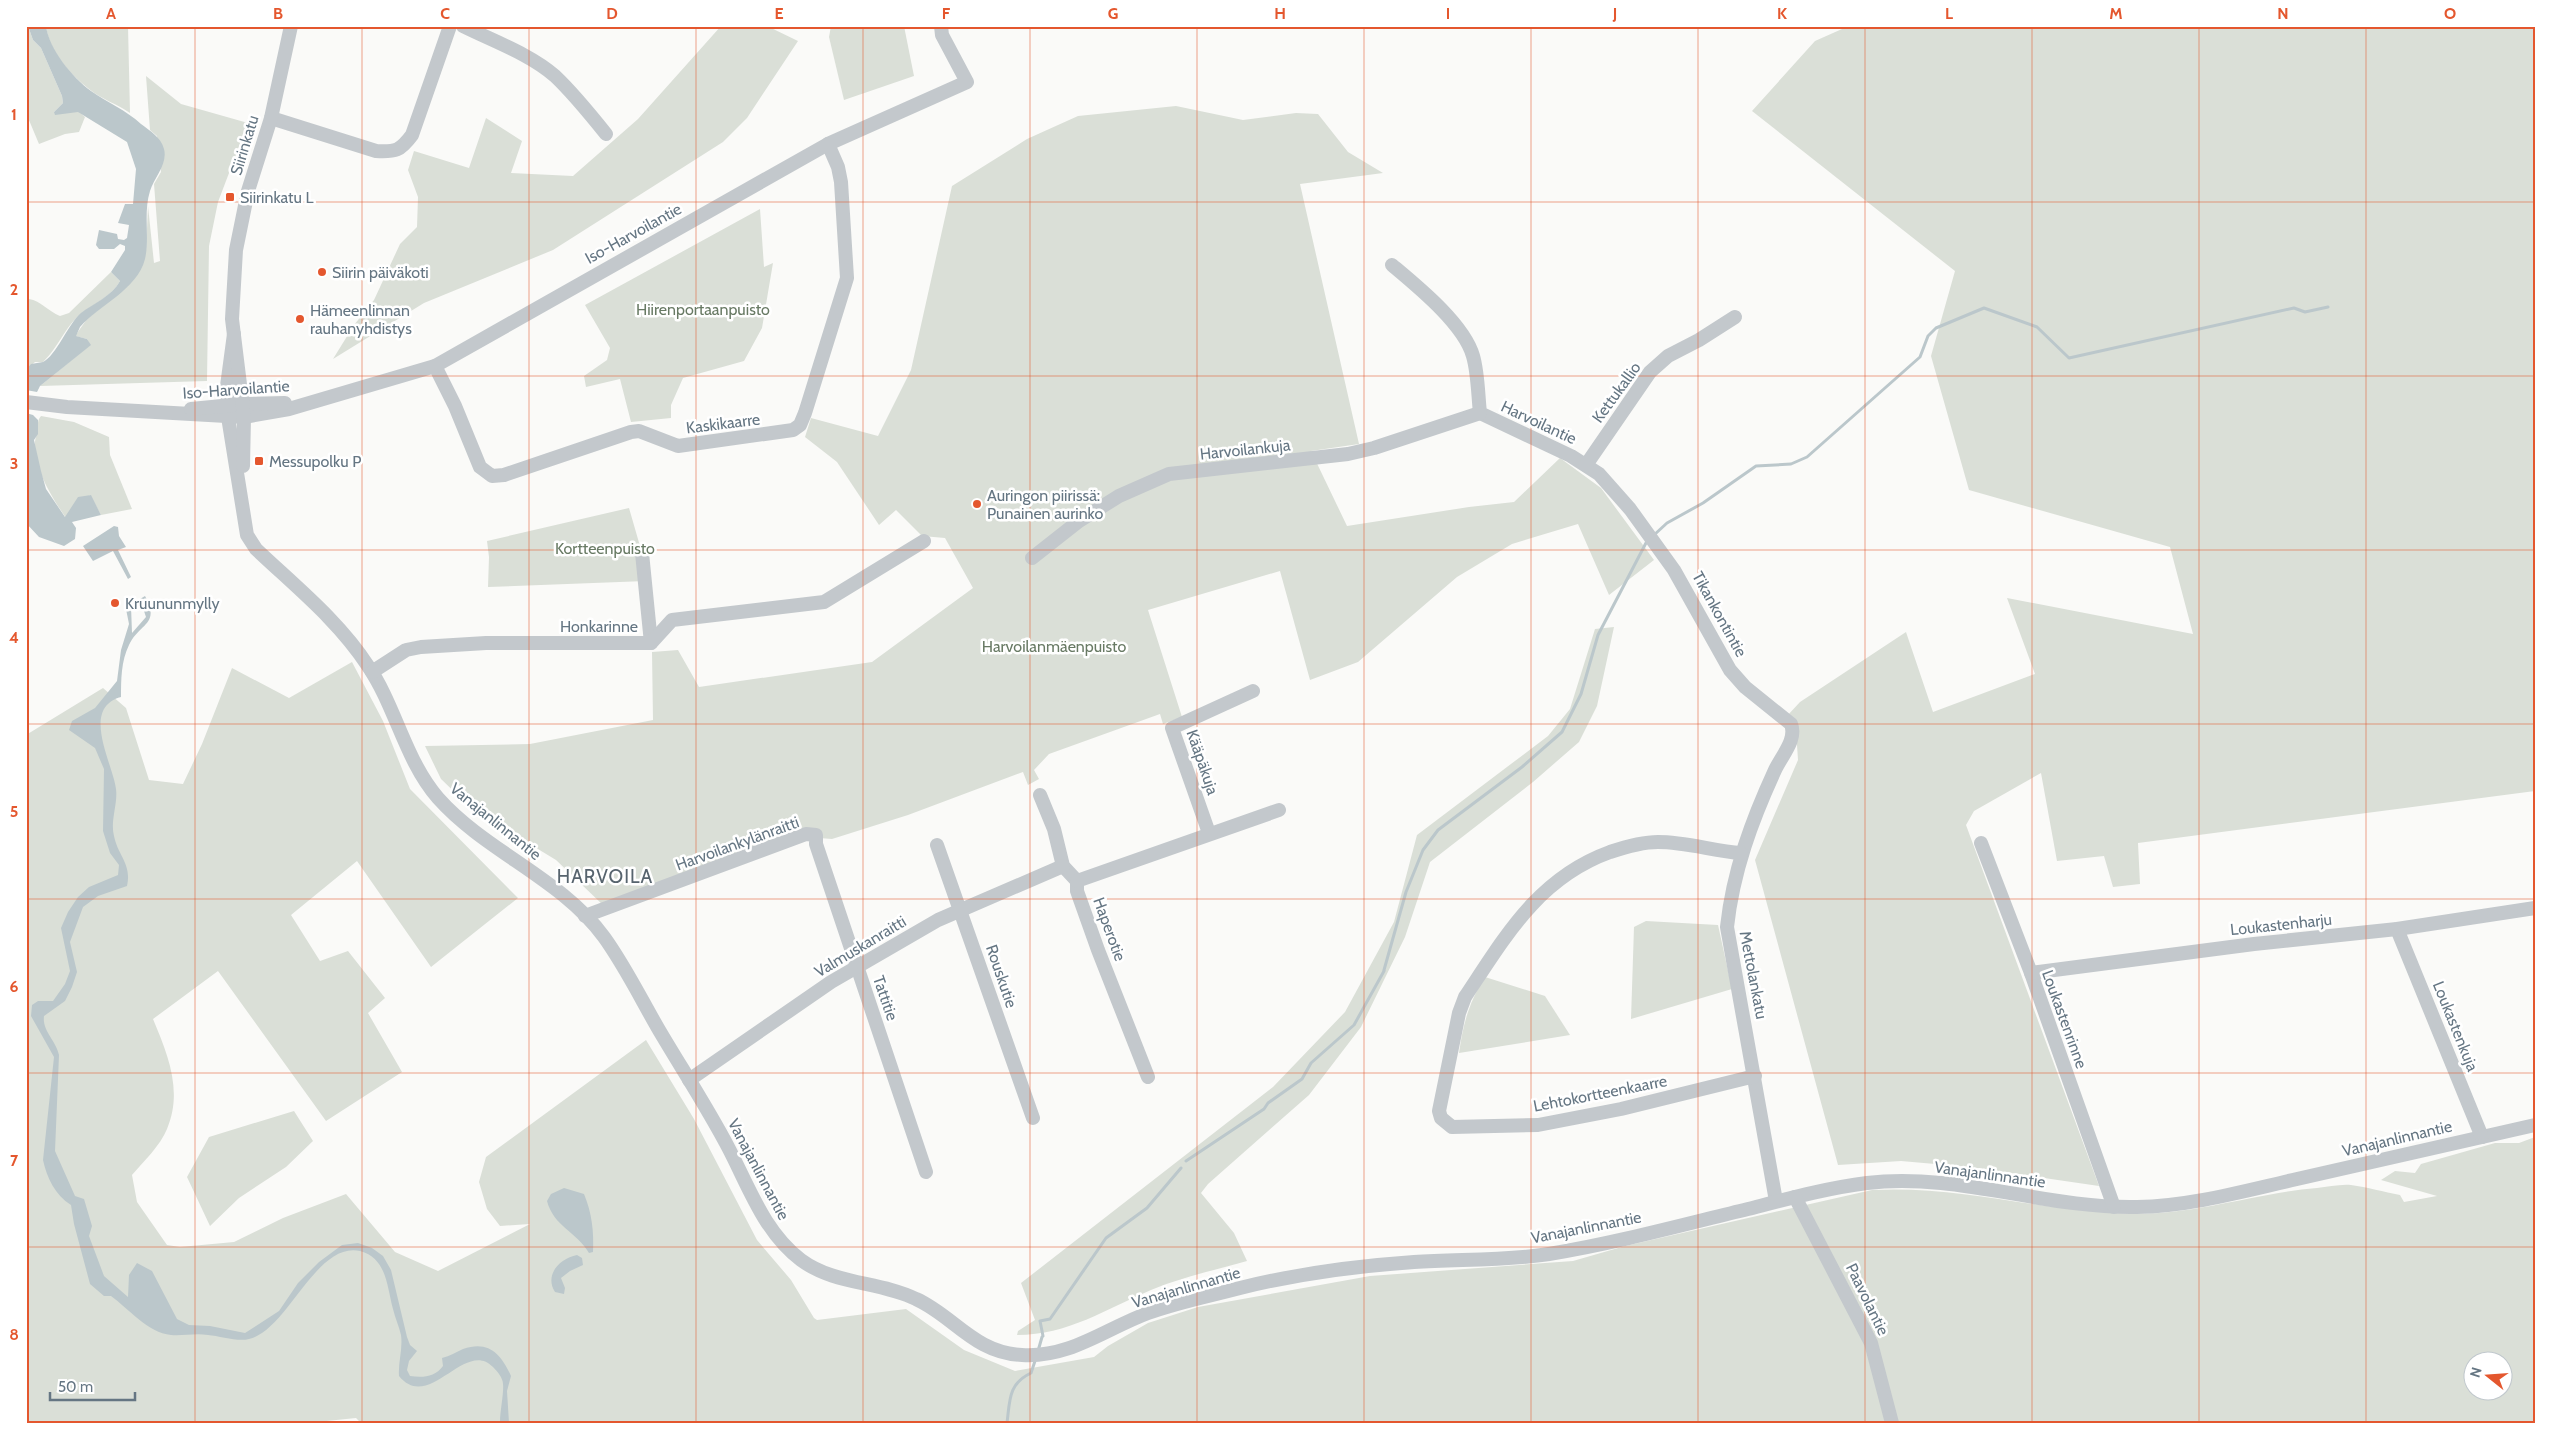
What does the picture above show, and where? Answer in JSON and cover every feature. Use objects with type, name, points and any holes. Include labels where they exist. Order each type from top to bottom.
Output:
[{"type":"street","name":"Siirinkatu","points":[[243,411],[232,319],[236,250],[248,191],[271,118],[291,26]]},
{"type":"street","points":[[271,118],[376,151],[393,152],[404,146],[412,136],[450,26]]},
{"type":"street","points":[[464,26],[515,52],[553,75],[583,105],[606,134]]},
{"type":"street","name":"Iso-Harvoilantie","points":[[27,402],[67,407],[163,412],[243,411],[268,414],[435,366],[828,144],[967,82],[942,35],[940,26]]},
{"type":"street","name":"Kaskikaarre","points":[[435,366],[448,390],[480,467],[492,476],[504,475],[631,432],[639,431],[678,446],[793,430],[800,426],[805,413],[847,278],[841,182],[838,167],[828,144]]},
{"type":"street","name":"Harvoilantie","points":[[1392,265],[1433,300],[1465,340],[1473,356],[1480,413],[1572,456],[1599,474],[1630,509],[1662,552]]},
{"type":"street","name":"Kettukallio","points":[[1586,465],[1650,372],[1668,356],[1699,340],[1735,317]]},
{"type":"street","name":"Siirinkatu","points":[[228,411],[234,334]]},
{"type":"street","name":"Vanajanlinnantie","points":[[228,411],[241,487],[244,522],[248,535],[256,549],[346,636],[372,672],[420,773],[436,795],[459,818],[558,892],[600,931],[726,1142],[771,1231],[796,1256],[826,1274],[916,1299],[978,1342],[996,1351],[1018,1356],[1053,1354],[1085,1344],[1144,1315],[1241,1288],[1328,1271],[1418,1262],[1481,1261],[1550,1254],[1620,1240],[1776,1201],[1868,1183],[1932,1182],[2062,1203],[2114,1207],[2167,1206],[2225,1195],[2482,1136],[2535,1126]]},
{"type":"street","name":"Vanajanlinnantie","points":[[241,487],[243,411]]},
{"type":"street","name":"Harvoilankuja","points":[[1032,558],[1079,521],[1119,496],[1169,474],[1348,454],[1374,448],[1480,413]]},
{"type":"street","name":"Honkarinne","points":[[372,672],[406,650],[421,647],[486,642],[651,643],[672,620],[824,602],[924,541]]},
{"type":"street","name":"Tikankontintie","points":[[1662,552],[1730,670],[1745,687],[1787,719],[1793,734]]},
{"type":"street","points":[[642,553],[651,643]]},
{"type":"street","name":"Kääpäkuja","points":[[1209,833],[1172,728],[1253,691]]},
{"type":"street","name":"Mettolankatu","points":[[1776,1201],[1727,927],[1730,899],[1741,853],[1755,814],[1793,734]]},
{"type":"street","name":"Haperotie","points":[[1040,795],[1054,829],[1063,866],[1077,881],[1077,891],[1098,950],[1148,1077]]},
{"type":"street","points":[[1077,881],[1209,833],[1279,810]]},
{"type":"street","name":"Harvoilankylänraitti","points":[[585,916],[806,834],[816,835]]},
{"type":"street","name":"Tattitie","points":[[816,835],[816,844],[926,1172]]},
{"type":"street","name":"Lehtokortteenkaarre","points":[[1741,853],[1683,844],[1649,842],[1587,860],[1549,886],[1529,905],[1465,997],[1459,1013],[1439,1111],[1441,1118],[1452,1126],[1538,1125],[1621,1109],[1755,1076]]},
{"type":"street","name":"Loukastenrinne","points":[[1981,843],[2114,1207]]},
{"type":"street","name":"Rouskutie","points":[[937,845],[1033,1118]]},
{"type":"street","name":"Valmuskanraitti","points":[[689,1080],[831,982],[857,967],[960,909],[1063,866]]},
{"type":"street","name":"Loukastenharju","points":[[2030,974],[2254,944],[2397,928],[2535,908]]},
{"type":"street","name":"Loukastenkuja","points":[[2397,928],[2482,1136]]},
{"type":"street","name":"Paavolantie","points":[[1795,1197],[1871,1343],[1892,1423]]},
{"type":"green space","points":[[26,26],[28,26],[33,40],[41,48],[62,96],[63,103],[54,112],[78,111],[85,117],[79,132],[65,134],[39,144],[26,113]]},
{"type":"green space","points":[[46,26],[128,26],[130,113],[94,93],[75,76],[56,53],[51,44]]},
{"type":"green space","points":[[721,26],[767,26],[798,41],[747,118],[723,142],[553,250],[424,303],[333,359],[354,325],[374,300],[400,244],[417,227],[418,197],[408,170],[414,151],[469,168],[486,118],[522,141],[511,173],[573,176],[638,119]]},
{"type":"green space","points":[[831,26],[904,26],[914,76],[844,100],[829,37]]},
{"type":"green space","points":[[1842,26],[2535,26],[2535,791],[2138,843],[2140,884],[2113,887],[2104,856],[2057,861],[2041,773],[1974,811],[1966,825],[2099,1186],[1969,1167],[1901,1161],[1838,1165],[1755,860],[1798,760],[1796,730],[1787,716],[1800,702],[1906,632],[1933,712],[2035,674],[2007,598],[2193,634],[2170,547],[1969,490],[1931,356],[1955,271],[1752,111],[1815,41],[1842,29]]},
{"type":"green space","points":[[146,76],[181,104],[248,123],[218,202],[209,246],[207,381],[40,386],[90,345],[87,339],[75,336],[87,319],[114,297],[146,251],[148,206],[154,263],[160,261],[154,184],[161,172],[157,136],[150,130]]},
{"type":"green space","name":"Harvoilanmäenpuisto","points":[[1176,106],[1243,120],[1296,113],[1318,114],[1348,152],[1383,173],[1300,184],[1359,444],[1311,451],[1347,526],[1514,502],[1560,458],[1601,488],[1654,560],[1609,595],[1578,524],[1512,544],[1457,577],[1358,662],[1310,680],[1280,571],[1148,610],[1182,717],[1163,724],[1160,714],[1049,754],[1034,770],[1039,779],[1028,785],[1023,772],[908,815],[832,839],[819,838],[820,831],[604,906],[556,860],[471,808],[441,779],[425,746],[530,744],[653,720],[652,652],[678,650],[699,687],[872,662],[973,588],[945,538],[922,536],[896,510],[879,525],[837,462],[805,437],[811,418],[878,436],[911,370],[952,186],[1027,139],[1078,116]]},
{"type":"green space","name":"Hiirenportaanpuisto","points":[[760,209],[764,267],[773,263],[762,328],[744,361],[683,378],[671,405],[671,418],[631,422],[620,379],[586,387],[584,376],[607,360],[610,348],[585,305]]},
{"type":"green space","points":[[111,272],[120,281],[117,286],[108,295],[76,318],[43,362],[35,362],[26,370],[26,287],[29,299],[60,316],[69,313]]},
{"type":"green space","points":[[41,416],[74,422],[109,437],[110,455],[132,509],[101,515],[90,495],[66,518],[44,482],[37,462],[35,441],[38,421]]},
{"type":"green space","name":"Kortteenpuisto","points":[[629,508],[642,553],[646,581],[488,587],[489,557],[487,541]]},
{"type":"green space","points":[[1614,627],[1597,706],[1579,742],[1533,782],[1430,862],[1405,937],[1361,1027],[1309,1095],[1208,1184],[1201,1193],[1234,1233],[1247,1261],[1163,1285],[1070,1326],[1036,1334],[1017,1335],[1018,1331],[1035,1320],[1021,1283],[1273,1087],[1345,1012],[1394,922],[1417,835],[1548,736],[1570,709],[1595,629]]},
{"type":"green space","points":[[352,662],[383,721],[410,789],[518,898],[431,967],[357,861],[291,915],[320,961],[348,951],[385,998],[368,1013],[402,1072],[326,1121],[218,971],[153,1019],[172,1073],[174,1101],[172,1115],[164,1135],[132,1175],[137,1202],[167,1245],[180,1247],[234,1242],[283,1218],[346,1194],[395,1252],[438,1271],[530,1224],[500,1226],[487,1209],[479,1182],[486,1157],[646,1040],[694,1119],[757,1240],[791,1280],[814,1318],[817,1320],[906,1309],[964,1350],[1015,1371],[1094,1357],[1108,1346],[1148,1323],[1198,1307],[1370,1276],[1573,1261],[1625,1246],[1872,1190],[1938,1192],[2071,1209],[2137,1214],[2182,1211],[2272,1194],[2343,1185],[2400,1195],[2404,1202],[2437,1196],[2381,1180],[2395,1171],[2415,1173],[2421,1164],[2495,1143],[2519,1143],[2535,1137],[2535,1423],[361,1423],[356,1418],[307,1423],[26,1423],[26,735],[103,688],[126,708],[149,780],[183,784],[202,744],[232,668],[289,698]]},
{"type":"green space","points":[[1646,921],[1718,925],[1732,989],[1631,1019],[1634,927]]},
{"type":"green space","points":[[1485,977],[1545,996],[1570,1035],[1459,1053],[1462,1032],[1468,1014],[1475,995]]},
{"type":"green space","points":[[294,1111],[313,1141],[286,1167],[239,1198],[210,1226],[187,1177],[209,1137]]},
{"type":"shaded area","points":[[28,26],[46,26],[48,35],[57,53],[76,78],[91,91],[129,115],[155,135],[163,145],[165,155],[148,200],[147,242],[145,259],[141,270],[126,288],[80,327],[76,336],[87,339],[91,345],[40,386],[37,392],[26,390],[26,370],[31,364],[48,359],[76,318],[108,295],[120,281],[111,272],[125,250],[125,246],[120,244],[114,249],[99,249],[96,245],[99,230],[117,234],[118,239],[124,240],[127,238],[129,225],[118,223],[125,204],[133,204],[136,169],[127,142],[78,112],[55,115],[54,112],[63,103],[62,96],[41,48],[33,40]]},
{"type":"shaded area","points":[[26,413],[33,415],[38,420],[38,434],[34,440],[46,489],[65,517],[78,497],[91,495],[101,515],[72,522],[76,528],[75,539],[64,546],[39,537],[26,523]]},
{"type":"shaded area","points":[[114,526],[118,527],[119,536],[126,547],[118,550],[131,577],[128,579],[113,551],[93,561],[83,546]]},
{"type":"shaded area","points":[[145,596],[151,613],[150,618],[133,638],[126,651],[121,677],[121,697],[109,703],[103,712],[101,724],[105,752],[116,789],[113,830],[116,843],[128,872],[127,886],[98,896],[83,907],[70,942],[77,972],[72,987],[65,1001],[44,1016],[45,1026],[59,1055],[55,1151],[75,1196],[84,1199],[92,1226],[89,1236],[104,1276],[128,1297],[129,1275],[137,1263],[152,1271],[177,1319],[189,1325],[210,1326],[245,1333],[279,1311],[298,1283],[319,1262],[342,1245],[358,1243],[372,1248],[383,1256],[391,1270],[407,1337],[410,1345],[417,1351],[409,1361],[407,1370],[410,1376],[424,1377],[432,1375],[443,1366],[442,1358],[463,1349],[480,1346],[487,1348],[498,1355],[511,1376],[507,1391],[509,1423],[500,1422],[503,1392],[502,1379],[493,1367],[482,1361],[471,1361],[435,1382],[422,1386],[411,1385],[399,1376],[401,1335],[387,1283],[376,1260],[360,1251],[344,1252],[330,1259],[316,1272],[277,1320],[263,1332],[245,1340],[203,1334],[171,1335],[154,1330],[111,1296],[104,1296],[90,1284],[74,1224],[71,1205],[52,1186],[43,1160],[54,1057],[31,1016],[32,1005],[38,1001],[53,1001],[65,984],[70,971],[61,928],[68,912],[78,897],[89,887],[118,875],[119,865],[110,853],[103,831],[104,769],[95,748],[69,730],[72,721],[95,708],[117,681],[121,650],[129,624],[126,609],[131,606],[132,633],[146,617],[140,599]]},
{"type":"shaded area","points":[[564,1188],[584,1194],[592,1223],[593,1252],[589,1253],[550,1210],[547,1201],[551,1194]]},
{"type":"shaded area","points":[[577,1255],[582,1258],[583,1265],[561,1278],[565,1288],[564,1294],[555,1292],[551,1279],[556,1268],[565,1260]]},
{"type":"waterway","points":[[1654,535],[1667,523],[1703,503],[1756,466],[1791,464],[1807,457],[1920,357],[1928,336],[1936,328],[1984,308],[2037,327],[2069,358],[2294,308],[2305,312],[2328,307]]},
{"type":"waterway","points":[[1384,970],[1406,892],[1423,850],[1438,830],[1522,767],[1562,732],[1581,694],[1598,635],[1647,541]]},
{"type":"waterway","points":[[1186,1161],[1264,1109],[1268,1103],[1302,1079],[1311,1063],[1354,1025],[1384,971]]},
{"type":"waterway","points":[[1043,1336],[1040,1321],[1050,1319],[1106,1238],[1147,1208],[1181,1168]]},
{"type":"waterway","points":[[1038,1351],[1042,1337]]},
{"type":"waterway","points":[[1007,1423],[1011,1394],[1018,1382],[1031,1373],[1036,1358]]},
{"type":"place","name":"Siirinkatu L","points":[[230,197]]},
{"type":"place","name":"Siirin päiväkoti","points":[[322,272]]},
{"type":"place","name":"Hämeenlinnan rauhanyhdistys","points":[[300,319]]},
{"type":"place","name":"Messupolku P","points":[[259,461]]},
{"type":"place","name":"Auringon piirissä: Punainen aurinko","points":[[977,504]]},
{"type":"place","name":"Kruununmylly","points":[[115,603]]},
{"type":"district","name":"HARVOILA","points":[[605,876]]}]
